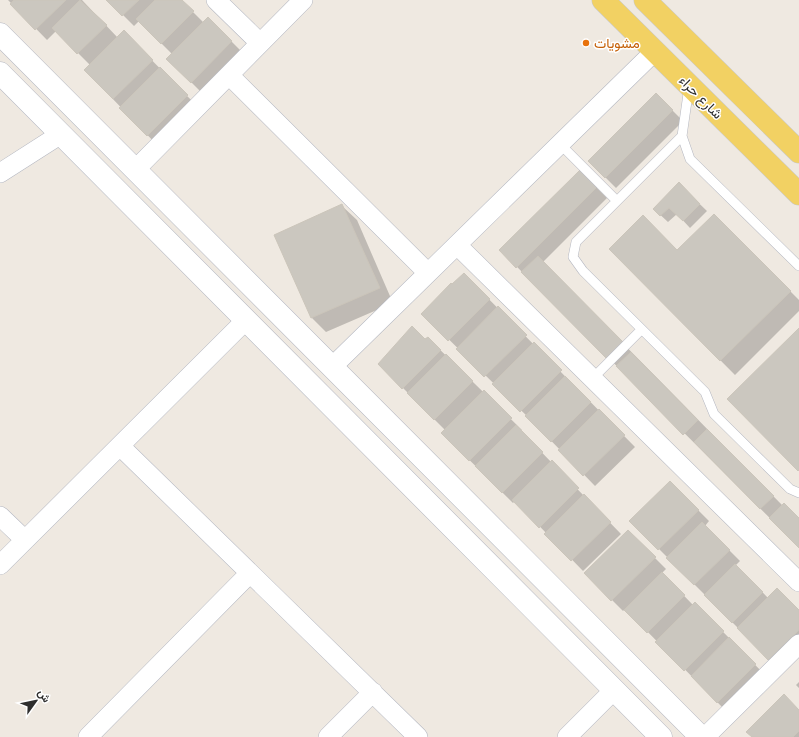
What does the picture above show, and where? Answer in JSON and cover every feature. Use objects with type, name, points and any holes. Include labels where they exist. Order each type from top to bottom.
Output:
[{"type":"main road","name":"شارع حراء","points":[[603,0],[799,194]]},
{"type":"main road","points":[[645,0],[799,152]]},
{"type":"street","points":[[216,0],[260,43]]},
{"type":"street","points":[[135,170],[302,0]]},
{"type":"street","points":[[0,34],[701,737]]},
{"type":"street","points":[[332,367],[655,51]]},
{"type":"street","points":[[0,73],[661,737]]},
{"type":"street","points":[[229,75],[428,273]]},
{"type":"street","points":[[0,173],[62,134]]},
{"type":"street","points":[[457,245],[799,582]]},
{"type":"street","points":[[0,565],[246,320]]},
{"type":"street","points":[[120,446],[418,737]]},
{"type":"street","points":[[0,516],[25,540]]},
{"type":"street","points":[[88,737],[250,573]]},
{"type":"street","points":[[705,737],[799,644]]},
{"type":"street","points":[[568,737],[614,690]]},
{"type":"street","points":[[328,737],[373,692]]},
{"type":"lane","points":[[689,86],[682,136],[690,159],[799,266]]},
{"type":"lane","points":[[682,136],[576,242],[573,256],[583,271],[705,392],[714,414],[790,489],[799,493]]},
{"type":"lane","points":[[560,144],[617,201]]},
{"type":"lane","points":[[593,378],[641,330]]},
{"type":"building","points":[[14,0],[66,0],[35,30],[10,4]]},
{"type":"building","points":[[80,0],[107,25],[77,54],[52,28]]},
{"type":"building","points":[[106,0],[139,0],[122,16]]},
{"type":"building","points":[[155,0],[182,0],[194,11],[161,44],[136,19]]},
{"type":"building","points":[[208,17],[232,41],[191,83],[166,59]]},
{"type":"building","points":[[124,30],[153,60],[113,99],[84,70]]},
{"type":"building","points":[[160,67],[188,95],[147,136],[119,108]]},
{"type":"building","points":[[656,93],[673,110],[605,178],[588,161]]},
{"type":"building","points":[[580,170],[597,187],[516,268],[499,250]]},
{"type":"building","points":[[679,182],[700,204],[683,221],[669,208],[660,216],[653,209]]},
{"type":"building","points":[[342,204],[380,288],[311,318],[274,235]]},
{"type":"building","points":[[714,214],[791,291],[720,361],[609,249],[643,215],[677,250]]},
{"type":"building","points":[[538,256],[624,343],[607,359],[521,272]]},
{"type":"building","points":[[464,273],[490,299],[448,341],[421,314],[451,283],[452,284]]},
{"type":"building","points":[[498,306],[527,335],[484,377],[456,349]]},
{"type":"building","points":[[412,326],[425,339],[428,337],[441,350],[402,389],[378,364]]},
{"type":"building","points":[[799,328],[799,470],[798,471],[727,399]]},
{"type":"building","points":[[534,342],[562,370],[520,412],[492,384]]},
{"type":"building","points":[[631,352],[698,420],[683,435],[616,366]]},
{"type":"building","points":[[446,354],[473,381],[434,420],[407,393]]},
{"type":"building","points":[[565,376],[591,402],[551,442],[525,416]]},
{"type":"building","points":[[484,390],[512,418],[469,461],[441,433]]},
{"type":"building","points":[[599,409],[625,435],[583,476],[558,450]]},
{"type":"building","points":[[516,425],[543,452],[502,493],[475,466]]},
{"type":"building","points":[[707,429],[774,496],[760,509],[694,442]]},
{"type":"building","points":[[552,460],[579,488],[539,528],[512,500]]},
{"type":"building","points":[[670,481],[699,510],[658,550],[629,521]]},
{"type":"building","points":[[584,494],[611,522],[571,561],[544,534]]},
{"type":"building","points":[[784,503],[799,518],[799,548],[769,518]]},
{"type":"building","points":[[702,522],[730,550],[694,585],[666,558]]},
{"type":"building","points":[[628,530],[656,557],[611,601],[584,573]]},
{"type":"building","points":[[735,564],[763,592],[732,623],[704,595]]},
{"type":"building","points":[[662,572],[685,595],[647,633],[624,610]]},
{"type":"building","points":[[777,588],[799,610],[799,630],[768,660],[737,628]]},
{"type":"building","points":[[695,602],[724,631],[684,671],[655,642]]},
{"type":"building","points":[[729,637],[756,664],[717,703],[691,676]]},
{"type":"building","points":[[784,694],[799,710],[799,731],[793,737],[752,737],[746,732]]},
{"type":"place","name":"مشويات","points":[[586,43]]}]
